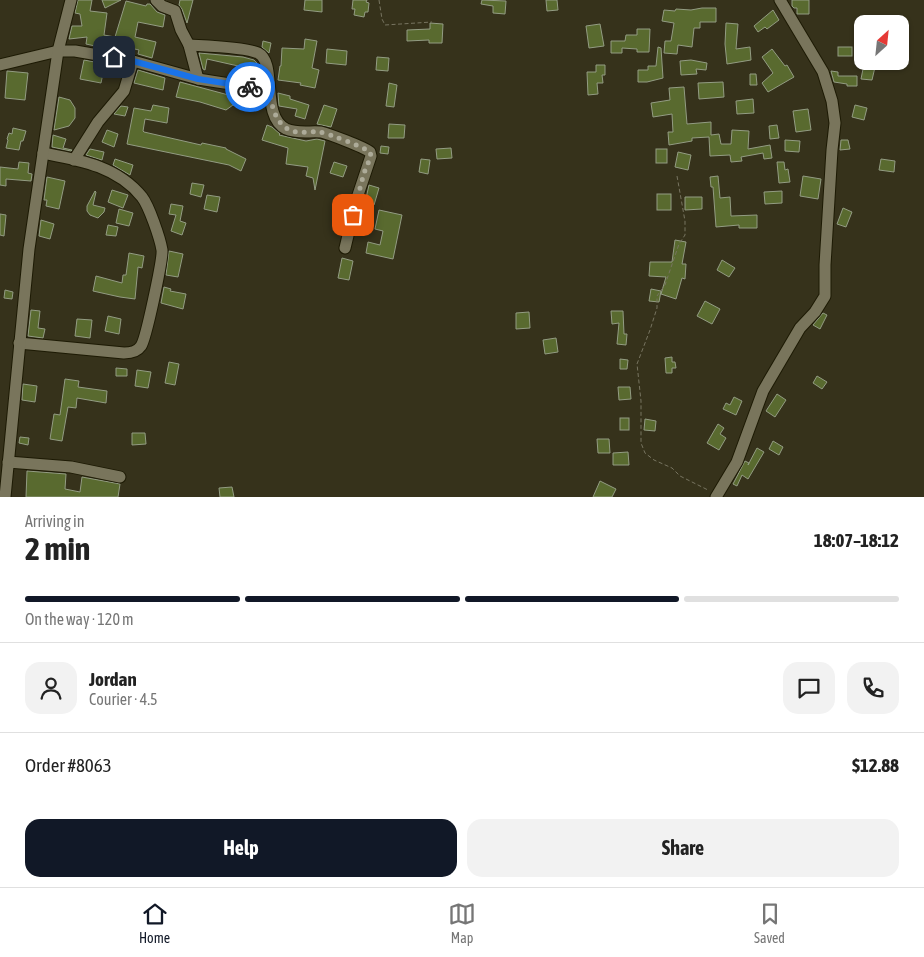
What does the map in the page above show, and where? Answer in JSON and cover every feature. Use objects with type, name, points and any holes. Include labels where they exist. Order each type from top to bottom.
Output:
[{"type":"street","points":[[5,497],[6,456],[29,249],[58,51],[71,0]]},
{"type":"street","points":[[156,0],[162,6],[175,11],[181,30],[189,45],[198,79]]},
{"type":"street","points":[[717,495],[737,462],[763,391],[800,328],[815,312],[825,296],[830,178],[835,123],[832,101],[824,72],[780,0]]},
{"type":"street","points":[[189,45],[248,51],[260,55],[266,61],[269,90],[276,116],[281,125],[286,129],[296,132],[321,132],[370,152],[371,156],[357,198],[346,248]]},
{"type":"street","points":[[0,65],[58,51],[75,51],[133,61],[198,79],[269,90]]},
{"type":"street","points":[[74,160],[98,122],[124,91],[133,61]]},
{"type":"street","points":[[19,343],[124,353],[134,352],[141,347],[145,336],[162,251],[143,198],[132,186],[112,172],[94,164],[43,153]]},
{"type":"street","points":[[6,456],[120,477]]},
{"type":"path","points":[[379,0],[382,19],[385,25],[432,22]]},
{"type":"path","points":[[678,176],[685,221],[685,235],[679,244],[665,284],[656,296],[657,308],[637,364],[641,401],[641,443],[645,453],[654,460],[672,468],[686,480],[717,495]]},
{"type":"building","points":[[78,0],[92,0],[90,11],[107,13],[104,35],[115,37],[126,1],[146,6],[150,4],[157,12],[165,15],[163,27],[138,22],[135,37],[156,42],[152,58],[138,54],[139,50],[105,42],[104,48],[86,44],[87,37],[69,39],[72,26],[82,26],[80,14],[75,13]]},
{"type":"building","points":[[102,0],[121,0],[105,8]]},
{"type":"building","points":[[180,0],[193,0],[187,23],[179,5]]},
{"type":"building","points":[[305,0],[322,0],[322,12],[304,10]]},
{"type":"building","points":[[353,0],[367,0],[366,2],[369,3],[368,12],[365,12],[364,17],[354,15],[355,9],[352,9]]},
{"type":"building","points":[[482,0],[506,1],[505,14],[493,13],[493,6],[481,4]]},
{"type":"building","points":[[546,0],[557,0],[558,10],[547,11]]},
{"type":"building","points":[[792,0],[809,0],[809,14],[797,14],[797,8],[792,6]]},
{"type":"building","points":[[716,8],[716,22],[700,22],[700,28],[694,28],[692,47],[678,45],[677,54],[664,53],[665,41],[671,41],[674,23],[662,21],[664,10],[675,11],[676,9],[691,10]]},
{"type":"building","points":[[773,10],[779,20],[767,29],[765,27],[758,32],[754,26]]},
{"type":"building","points":[[430,23],[443,24],[442,43],[429,43],[429,40],[407,41],[407,30],[430,29]]},
{"type":"building","points":[[726,23],[738,24],[736,49],[750,47],[751,60],[727,64],[725,44]]},
{"type":"building","points":[[600,24],[604,46],[589,48],[586,26]]},
{"type":"building","points":[[637,29],[650,29],[649,52],[637,52],[637,49],[622,48],[622,53],[611,53],[611,41],[625,41],[626,35],[637,35]]},
{"type":"building","points":[[305,39],[317,41],[312,68],[319,70],[315,88],[300,85],[301,83],[278,80],[282,48],[304,49]]},
{"type":"building","points":[[263,41],[271,43],[269,53],[262,47]]},
{"type":"building","points":[[658,47],[661,48],[663,78],[638,82],[638,70],[648,70],[648,66],[656,66]]},
{"type":"building","points":[[838,47],[852,47],[852,56],[838,56]]},
{"type":"building","points":[[327,49],[347,51],[346,65],[326,63]]},
{"type":"building","points":[[772,49],[785,66],[787,65],[794,77],[768,92],[762,83],[773,73],[762,57]]},
{"type":"building","points":[[199,53],[243,57],[254,60],[257,63],[256,70],[207,59],[205,70],[203,69]]},
{"type":"building","points":[[377,57],[389,58],[388,71],[376,70]]},
{"type":"building","points":[[84,60],[105,64],[101,83],[80,79]]},
{"type":"building","points":[[691,60],[707,63],[706,70],[696,69],[697,74],[681,75],[680,61]]},
{"type":"building","points":[[596,65],[605,65],[605,75],[602,75],[603,83],[597,83],[598,94],[588,95],[587,72],[596,72]]},
{"type":"building","points":[[138,70],[165,78],[163,90],[134,83]]},
{"type":"building","points":[[863,70],[874,70],[872,80],[861,79]]},
{"type":"building","points":[[7,71],[28,73],[25,100],[5,98]]},
{"type":"building","points":[[831,71],[838,72],[838,76],[857,76],[857,86],[847,86],[847,84],[834,82]]},
{"type":"building","points":[[750,74],[756,74],[757,85],[750,85]]},
{"type":"building","points":[[180,82],[236,97],[237,93],[252,95],[247,110],[233,105],[226,110],[176,97]]},
{"type":"building","points":[[723,82],[724,97],[699,99],[698,83]]},
{"type":"building","points":[[389,83],[397,85],[394,107],[386,106]]},
{"type":"building","points":[[684,87],[687,124],[711,122],[711,135],[719,134],[721,144],[731,144],[732,130],[749,131],[748,149],[770,145],[772,158],[764,159],[763,153],[741,157],[742,161],[731,162],[730,155],[710,156],[709,137],[692,138],[692,141],[669,145],[668,132],[673,132],[672,114],[653,117],[651,103],[670,100],[669,88]]},
{"type":"building","points":[[278,93],[290,96],[290,99],[309,105],[305,119],[295,116],[297,109],[279,106]]},
{"type":"building","points":[[59,97],[70,100],[75,108],[75,118],[69,126],[54,130]]},
{"type":"building","points":[[753,99],[754,113],[737,114],[736,101]]},
{"type":"building","points":[[153,105],[169,108],[167,123],[145,119],[144,132],[201,145],[202,143],[226,148],[246,159],[241,171],[229,165],[127,144],[134,108],[151,111]]},
{"type":"building","points":[[324,105],[337,109],[331,127],[317,124]]},
{"type":"building","points":[[855,105],[867,108],[864,120],[852,117]]},
{"type":"building","points":[[121,106],[128,107],[125,116],[114,114]]},
{"type":"building","points":[[808,109],[811,130],[796,132],[793,111]]},
{"type":"building","points":[[389,124],[405,125],[404,138],[388,138]]},
{"type":"building","points":[[267,125],[272,127],[279,135],[306,141],[317,139],[325,141],[315,190],[313,178],[306,176],[308,167],[286,164],[288,148],[262,140]]},
{"type":"building","points":[[777,125],[779,138],[770,139],[769,126]]},
{"type":"building","points":[[13,128],[26,131],[19,150],[6,148],[9,133],[12,134]]},
{"type":"building","points":[[107,130],[118,134],[114,147],[102,142]]},
{"type":"building","points":[[53,135],[66,139],[63,148],[72,150],[52,147]]},
{"type":"building","points":[[785,140],[800,141],[799,152],[785,151]]},
{"type":"building","points":[[841,140],[848,140],[850,149],[840,150]]},
{"type":"building","points":[[381,146],[389,147],[388,154],[380,153]]},
{"type":"building","points":[[451,148],[452,158],[437,159],[436,149]]},
{"type":"building","points":[[90,149],[104,152],[102,160],[86,155]]},
{"type":"building","points":[[656,149],[667,149],[667,163],[656,163]]},
{"type":"building","points":[[678,152],[691,155],[688,170],[675,167]]},
{"type":"building","points":[[115,159],[133,165],[130,175],[113,165]]},
{"type":"building","points":[[421,159],[430,160],[428,174],[419,172]]},
{"type":"building","points":[[881,159],[895,161],[894,172],[879,170]]},
{"type":"building","points":[[19,162],[29,163],[28,173],[32,174],[31,181],[6,179],[6,186],[0,185],[0,167],[18,169]]},
{"type":"building","points":[[334,162],[347,166],[343,177],[330,173]]},
{"type":"building","points":[[777,162],[784,162],[785,170],[788,169],[790,182],[779,183]]},
{"type":"building","points":[[718,176],[720,198],[730,197],[731,216],[757,215],[757,228],[739,228],[739,225],[716,227],[713,187],[711,187],[710,177]]},
{"type":"building","points":[[803,176],[821,179],[818,199],[800,196]]},
{"type":"building","points":[[47,177],[65,181],[59,209],[46,206],[47,200],[44,200]]},
{"type":"building","points":[[192,183],[204,185],[201,197],[190,194]]},
{"type":"building","points":[[369,185],[379,188],[374,205],[365,203]]},
{"type":"building","points":[[112,190],[128,195],[123,208],[108,202]]},
{"type":"building","points":[[95,191],[93,205],[105,208],[98,218],[90,215],[87,211],[87,206]]},
{"type":"building","points":[[782,191],[782,203],[765,204],[764,192]]},
{"type":"building","points":[[657,194],[671,194],[671,210],[657,210]]},
{"type":"building","points":[[207,195],[220,197],[217,212],[204,209]]},
{"type":"building","points":[[685,197],[702,197],[702,209],[685,210]]},
{"type":"building","points":[[171,204],[183,206],[180,221],[186,223],[182,235],[171,231],[176,215],[169,214]]},
{"type":"building","points":[[843,208],[852,212],[846,227],[837,224]]},
{"type":"building","points":[[119,209],[133,213],[129,226],[116,223]]},
{"type":"building","points":[[379,210],[402,215],[393,259],[366,253],[368,242],[380,245],[383,231],[375,229]]},
{"type":"building","points":[[0,214],[6,215],[4,236],[0,235]]},
{"type":"building","points":[[41,220],[54,224],[50,239],[39,236]]},
{"type":"building","points":[[108,225],[118,227],[116,236],[106,235]]},
{"type":"building","points":[[675,240],[686,242],[682,264],[686,264],[685,279],[682,278],[676,299],[661,294],[666,277],[649,276],[650,262],[672,262]]},
{"type":"building","points":[[169,251],[183,254],[178,277],[166,275]]},
{"type":"building","points":[[129,253],[144,256],[142,268],[138,267],[135,299],[93,291],[96,276],[122,283],[123,275],[126,275]]},
{"type":"building","points":[[342,258],[353,261],[349,280],[338,278]]},
{"type":"building","points":[[722,260],[735,268],[729,277],[717,270]]},
{"type":"building","points":[[164,287],[171,289],[170,291],[186,294],[183,309],[161,303]]},
{"type":"building","points":[[651,289],[661,291],[659,302],[649,301]]},
{"type":"building","points":[[5,290],[13,292],[12,299],[4,298]]},
{"type":"building","points":[[705,301],[720,309],[712,324],[697,316]]},
{"type":"building","points":[[31,310],[40,311],[38,328],[45,329],[43,338],[28,336]]},
{"type":"building","points":[[611,311],[623,311],[624,334],[627,334],[626,345],[617,344],[619,323],[612,324]]},
{"type":"building","points":[[529,312],[530,328],[516,329],[516,313]]},
{"type":"building","points":[[823,313],[827,315],[820,329],[813,325]]},
{"type":"building","points":[[108,316],[121,319],[119,334],[105,331]]},
{"type":"building","points":[[77,319],[92,320],[90,338],[75,336]]},
{"type":"building","points":[[556,338],[558,352],[545,354],[543,340]]},
{"type":"building","points":[[672,357],[672,362],[675,362],[676,368],[672,368],[672,373],[666,373],[665,358]]},
{"type":"building","points":[[620,359],[628,360],[627,369],[620,369]]},
{"type":"building","points":[[169,362],[179,364],[175,385],[165,383]]},
{"type":"building","points":[[116,368],[127,369],[127,376],[116,376]]},
{"type":"building","points":[[137,370],[151,372],[148,388],[135,386]]},
{"type":"building","points":[[817,376],[827,382],[822,389],[813,383]]},
{"type":"building","points":[[65,379],[79,381],[78,387],[107,391],[106,403],[77,398],[76,408],[68,407],[62,441],[50,439],[54,414],[60,415]]},
{"type":"building","points":[[23,384],[37,386],[35,402],[22,400]]},
{"type":"building","points":[[618,387],[630,387],[631,399],[619,400]]},
{"type":"building","points":[[777,394],[786,400],[775,417],[766,411]]},
{"type":"building","points":[[734,397],[742,401],[736,415],[723,409],[726,403],[730,405]]},
{"type":"building","points":[[620,418],[629,418],[629,430],[620,430]]},
{"type":"building","points":[[645,419],[656,421],[655,431],[644,430]]},
{"type":"building","points":[[718,424],[724,428],[720,434],[726,438],[719,450],[707,443]]},
{"type":"building","points":[[132,433],[145,433],[146,444],[132,445]]},
{"type":"building","points":[[20,437],[29,438],[28,445],[19,443]]},
{"type":"building","points":[[597,439],[609,439],[610,453],[598,453]]},
{"type":"building","points":[[773,441],[783,447],[779,455],[769,449]]},
{"type":"building","points":[[757,448],[764,452],[748,479],[742,475],[737,486],[733,484],[745,461],[749,463],[748,465]]},
{"type":"building","points":[[628,452],[629,465],[613,465],[613,453]]},
{"type":"building","points":[[27,471],[66,474],[65,489],[80,492],[82,477],[120,484],[118,497],[26,497]]},
{"type":"building","points":[[600,481],[616,489],[612,497],[593,497]]},
{"type":"building","points":[[232,487],[234,497],[220,497],[219,488]]},
{"type":"way so far","points":[[250,87],[269,90],[276,116],[281,125],[286,129],[296,132],[321,132],[370,152],[371,156],[364,173],[353,215]]},
{"type":"route","points":[[114,57],[198,79],[250,87]]}]
